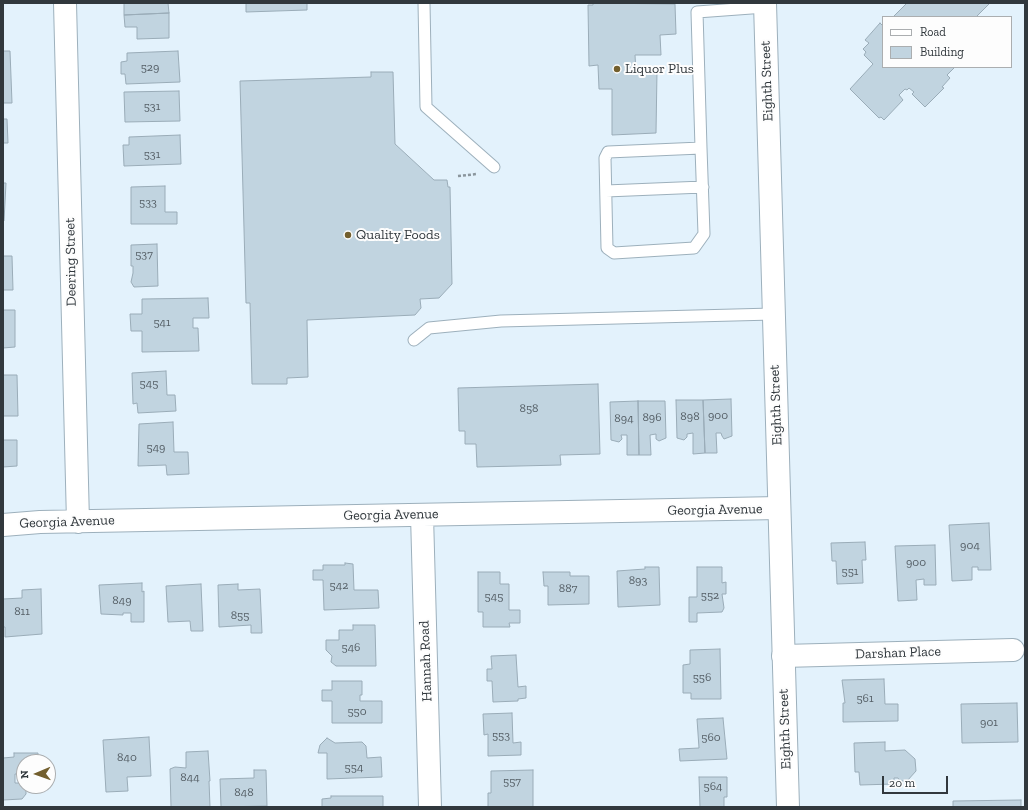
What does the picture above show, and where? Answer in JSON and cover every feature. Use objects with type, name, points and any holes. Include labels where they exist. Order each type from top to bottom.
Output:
[{"type":"street","name":"Deering Street","points":[[65,3],[78,522]]},
{"type":"street","name":"Eighth Street","points":[[765,5],[788,807]]},
{"type":"street","name":"Georgia Avenue","points":[[3,525],[78,522],[779,508]]},
{"type":"street","name":"Hannah Road","points":[[422,515],[430,807]]},
{"type":"street","name":"Darshan Place","points":[[783,656],[1013,650]]},
{"type":"lane","points":[[424,3],[426,107],[494,167]]},
{"type":"lane","points":[[701,148],[608,152],[605,158],[607,248],[614,254],[694,248],[704,234],[703,187],[696,8],[765,5]]},
{"type":"lane","points":[[606,191],[703,187]]},
{"type":"lane","points":[[414,340],[429,328],[501,321],[774,314]]},
{"type":"building","points":[[124,3],[168,3],[169,13],[124,15]]},
{"type":"building","points":[[246,3],[307,3],[307,10],[246,12]]},
{"type":"building","name":"Liquor Plus","points":[[593,3],[675,4],[676,34],[660,35],[661,55],[635,55],[636,72],[657,71],[656,133],[612,135],[612,89],[599,89],[598,65],[589,66],[588,5],[593,5]]},
{"type":"building","points":[[907,3],[990,3],[977,16],[894,16]]},
{"type":"building","points":[[169,13],[169,38],[137,39],[137,27],[125,27],[124,15]]},
{"type":"building","points":[[880,23],[882,25],[882,68],[954,68],[947,75],[950,78],[942,87],[944,88],[925,107],[912,94],[914,92],[909,88],[907,90],[905,89],[899,95],[903,100],[884,120],[881,117],[879,118],[850,89],[873,64],[864,55],[866,52],[863,49],[869,43],[865,40]]},
{"type":"building","points":[[3,51],[10,51],[12,103],[3,103]]},
{"type":"building","points":[[178,51],[180,82],[126,84],[125,74],[121,74],[121,62],[127,61],[127,53]]},
{"type":"building","name":"Quality Foods","points":[[371,72],[393,72],[395,144],[434,180],[447,180],[448,187],[450,187],[452,284],[439,298],[420,299],[421,308],[415,315],[307,320],[308,377],[287,378],[287,384],[252,384],[250,303],[246,303],[240,81],[371,77]]},
{"type":"building","points":[[179,91],[180,121],[125,122],[124,92]]},
{"type":"building","points":[[3,119],[7,119],[8,143],[3,143]]},
{"type":"building","points":[[180,135],[181,164],[124,166],[123,145],[129,145],[129,137]]},
{"type":"building","points":[[3,183],[6,183],[4,221],[3,221]]},
{"type":"building","points":[[165,186],[165,212],[177,212],[177,224],[131,224],[131,187]]},
{"type":"building","points":[[157,244],[158,286],[134,287],[131,282],[133,266],[131,266],[131,245]]},
{"type":"building","points":[[3,256],[12,256],[13,290],[3,290]]},
{"type":"building","points":[[208,298],[209,318],[193,318],[193,328],[198,328],[199,351],[142,352],[142,331],[131,331],[130,314],[142,314],[142,299]]},
{"type":"building","points":[[3,310],[15,310],[15,347],[3,348]]},
{"type":"building","points":[[166,371],[167,395],[175,395],[176,411],[138,413],[137,403],[133,404],[132,373]]},
{"type":"building","points":[[3,375],[17,375],[18,416],[3,416]]},
{"type":"building","points":[[598,384],[600,454],[560,455],[561,465],[477,467],[476,444],[465,444],[465,431],[459,431],[458,388]]},
{"type":"building","points":[[731,399],[732,436],[724,439],[721,433],[716,433],[717,453],[705,453],[703,400]]},
{"type":"building","points":[[676,400],[703,400],[705,453],[693,454],[693,433],[687,434],[687,437],[684,440],[677,438]]},
{"type":"building","points":[[638,401],[639,455],[627,455],[627,435],[621,435],[622,439],[619,442],[611,440],[610,402]]},
{"type":"building","points":[[638,401],[665,401],[666,438],[659,441],[656,439],[656,434],[650,435],[651,455],[639,455]]},
{"type":"building","points":[[173,422],[174,452],[188,452],[189,474],[167,475],[166,465],[138,466],[139,424]]},
{"type":"building","points":[[3,440],[17,440],[17,466],[3,467]]},
{"type":"building","points":[[989,523],[991,570],[978,570],[978,567],[972,567],[972,580],[952,581],[949,525]]},
{"type":"building","points":[[865,542],[866,560],[862,560],[863,583],[837,584],[836,561],[832,561],[831,543]]},
{"type":"building","points":[[935,545],[936,585],[924,585],[924,579],[916,580],[917,600],[898,601],[895,546]]},
{"type":"building","points":[[345,563],[353,564],[354,590],[378,590],[379,608],[324,610],[323,580],[313,580],[313,570],[323,570],[323,565],[345,565]]},
{"type":"building","points":[[645,567],[659,567],[660,605],[618,607],[617,571],[645,569]]},
{"type":"building","points":[[697,567],[722,567],[722,583],[726,582],[726,594],[722,594],[724,608],[722,612],[697,613],[697,622],[689,622],[689,597],[697,597]]},
{"type":"building","points":[[478,572],[500,572],[500,584],[509,584],[509,610],[520,610],[520,623],[509,623],[510,627],[483,627],[483,612],[478,612]]},
{"type":"building","points":[[543,572],[570,572],[570,576],[589,576],[589,604],[548,605],[548,586],[544,586]]},
{"type":"building","points":[[142,583],[142,592],[144,591],[144,622],[131,622],[131,613],[123,613],[123,615],[101,614],[99,585]]},
{"type":"building","points":[[201,584],[203,631],[191,631],[190,621],[168,622],[166,586]]},
{"type":"building","points":[[238,584],[238,590],[260,589],[262,633],[251,633],[251,625],[219,627],[218,585]]},
{"type":"building","points":[[41,589],[42,634],[5,637],[5,627],[3,627],[3,599],[22,598],[22,590]]},
{"type":"building","points":[[353,625],[375,625],[376,666],[336,666],[331,662],[332,656],[326,650],[326,640],[339,640],[339,630],[353,630]]},
{"type":"building","points":[[720,649],[721,699],[691,699],[691,693],[683,693],[683,665],[690,664],[690,650]]},
{"type":"building","points":[[516,655],[518,687],[526,686],[526,698],[518,699],[518,701],[493,702],[492,681],[487,681],[487,669],[492,669],[491,656]]},
{"type":"building","points":[[884,679],[885,704],[898,704],[898,721],[843,722],[843,703],[845,703],[842,680]]},
{"type":"building","points":[[332,681],[362,681],[362,695],[360,695],[360,701],[382,701],[382,723],[332,723],[332,701],[322,701],[322,690],[332,690]]},
{"type":"building","points":[[1017,703],[1018,742],[962,743],[961,704]]},
{"type":"building","points":[[512,713],[513,743],[521,742],[521,755],[488,756],[488,734],[484,735],[483,714]]},
{"type":"building","points":[[723,718],[727,759],[680,761],[679,749],[699,748],[697,719]]},
{"type":"building","points":[[149,737],[151,776],[127,777],[128,791],[106,792],[103,740]]},
{"type":"building","points":[[327,738],[335,743],[362,742],[366,746],[367,758],[381,757],[382,777],[327,779],[327,753],[318,753],[320,745]]},
{"type":"building","points":[[885,742],[885,751],[905,750],[915,759],[916,771],[907,781],[900,781],[898,778],[894,778],[894,784],[860,785],[859,772],[855,772],[854,743]]},
{"type":"building","points":[[208,751],[210,807],[171,807],[170,769],[175,767],[186,768],[186,752]]},
{"type":"building","points":[[14,753],[38,753],[16,754],[16,794],[26,794],[22,799],[3,800],[3,758],[14,757]]},
{"type":"building","points":[[254,770],[266,770],[267,806],[221,807],[220,779],[254,778]]},
{"type":"building","points":[[533,770],[533,807],[488,807],[488,793],[491,793],[491,771]]},
{"type":"building","points":[[699,777],[727,777],[727,797],[724,797],[724,807],[700,807]]},
{"type":"building","points":[[331,796],[383,796],[383,807],[322,807],[322,799],[331,798]]},
{"type":"building","points":[[1021,800],[1021,807],[953,807],[953,801]]},
{"type":"place","name":"Liquor Plus","points":[[617,69]]},
{"type":"place","name":"Quality Foods","points":[[348,235]]}]
